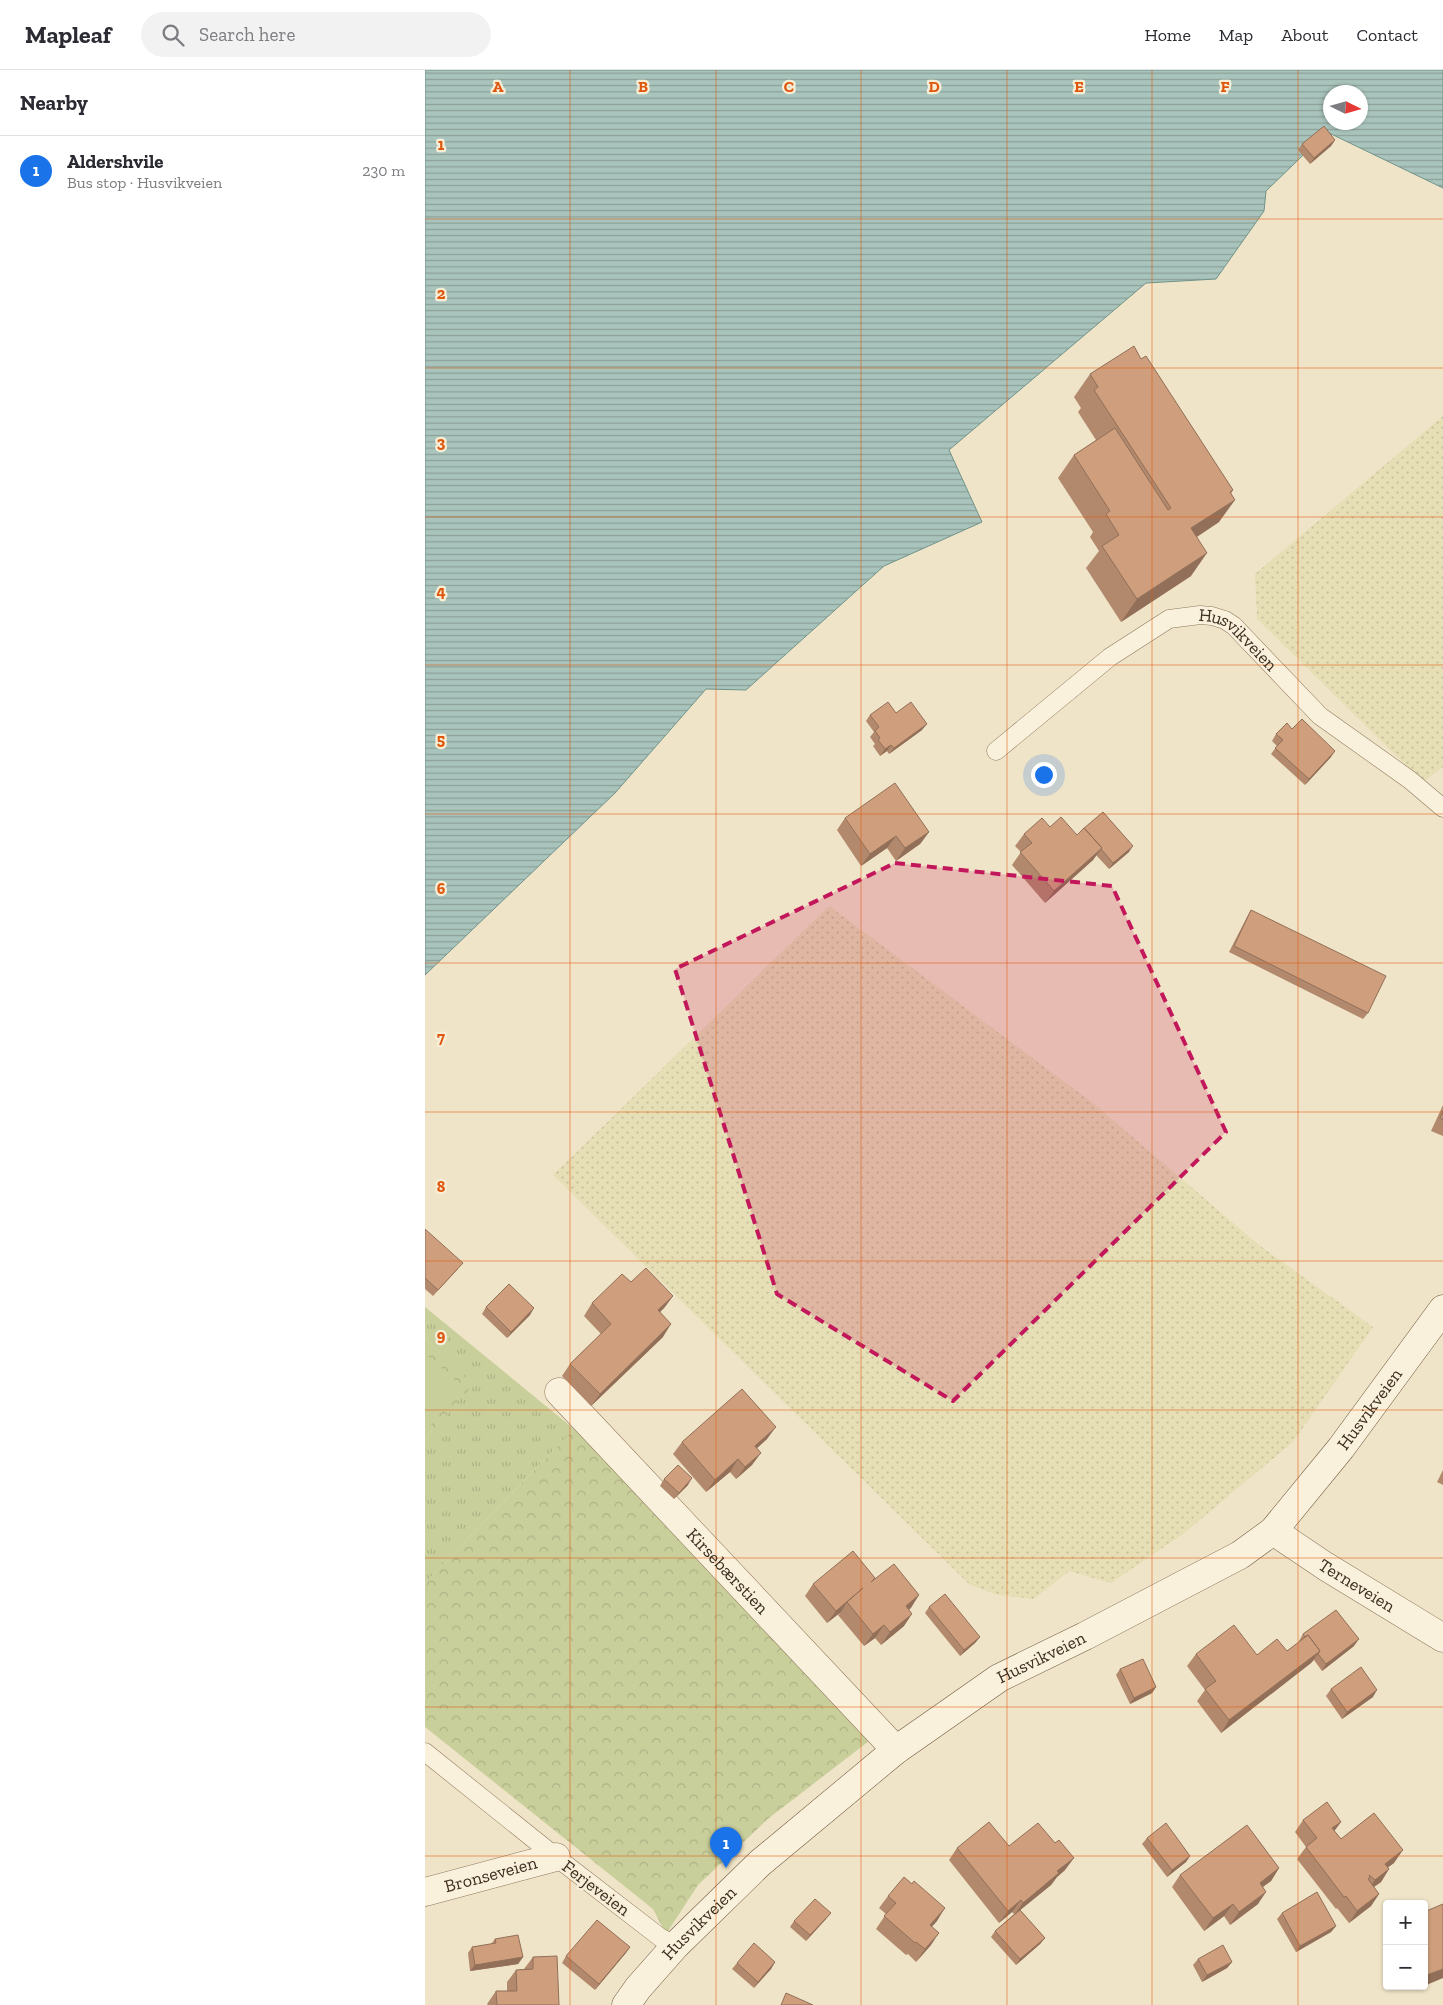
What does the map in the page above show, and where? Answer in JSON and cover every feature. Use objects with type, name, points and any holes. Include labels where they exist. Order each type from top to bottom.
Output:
[{"type":"main road","name":"Husvikveien","points":[[626,2005],[638,1988],[676,1945],[760,1863],[896,1750],[999,1678],[1085,1636],[1239,1555],[1273,1531],[1341,1448],[1443,1309]]},
{"type":"main road","name":"Kirsebærstien","points":[[559,1392],[896,1750]]},
{"type":"main road","name":"Terneveien","points":[[1273,1531],[1325,1566],[1443,1638]]},
{"type":"main road","name":"Bronseveien","points":[[425,1892],[556,1858]]},
{"type":"lane","name":"Husvikveien","points":[[996,751],[1110,656],[1169,619],[1200,614],[1225,620],[1234,626],[1319,716],[1410,780],[1443,808]]},
{"type":"lane","name":"Ferjeveien","points":[[425,1752],[556,1858],[661,1938],[676,1945]]},
{"type":"highlighted area","points":[[895,863],[1112,886],[1226,1132],[953,1401],[777,1294],[675,969]]},
{"type":"shaded area","points":[[1443,416],[1443,767],[1423,782],[1257,619],[1255,574]]},
{"type":"shaded area","points":[[829,906],[1094,1104],[1259,1245],[1373,1327],[1293,1442],[1183,1534],[1111,1583],[1069,1571],[1034,1599],[998,1595],[970,1585],[553,1175]]},
{"type":"green space","points":[[425,1307],[574,1429],[425,1583],[425,1439],[472,1385],[425,1338]]},
{"type":"green space","points":[[425,1338],[473,1385],[425,1439]]},
{"type":"green space","points":[[425,1354],[463,1387],[425,1431]]},
{"type":"green space","points":[[574,1429],[873,1738],[769,1818],[698,1885],[666,1934],[653,1909],[425,1727],[425,1583]]},
{"type":"water","points":[[425,70],[1443,70],[1443,188],[1327,132],[1266,191],[1264,211],[1216,279],[1146,283],[949,450],[982,522],[884,566],[746,690],[706,689],[615,793],[425,975]]},
{"type":"building","points":[[1323,127],[1323,130],[1327,130],[1335,140],[1314,158],[1302,144]]},
{"type":"building","points":[[1134,346],[1141,359],[1146,356],[1233,490],[1230,492],[1235,500],[1191,528],[1207,553],[1137,599],[1102,546],[1119,535],[1106,514],[1110,511],[1074,455],[1115,428],[1168,510],[1171,508],[1094,390],[1098,387],[1090,374]]},
{"type":"building","points":[[888,702],[896,713],[911,702],[927,724],[894,748],[891,745],[885,749],[878,740],[880,738],[875,731],[879,727],[870,715]]},
{"type":"building","points":[[1302,719],[1335,751],[1309,779],[1275,748],[1283,740],[1276,734],[1287,723],[1292,729]]},
{"type":"building","points":[[895,783],[929,832],[905,848],[896,836],[870,854],[845,818]]},
{"type":"building","points":[[1103,812],[1133,846],[1113,863],[1084,828]]},
{"type":"building","points":[[1061,817],[1077,835],[1084,828],[1102,848],[1054,891],[1020,852],[1032,843],[1024,834],[1042,818],[1050,827]]},
{"type":"building","points":[[1251,910],[1386,976],[1368,1013],[1234,946]]},
{"type":"building","points":[[425,1229],[463,1263],[438,1290],[425,1278]]},
{"type":"building","points":[[646,1268],[673,1296],[658,1310],[671,1324],[600,1394],[570,1364],[611,1324],[592,1303],[622,1274],[631,1282]]},
{"type":"building","points":[[509,1284],[534,1308],[511,1332],[486,1307]]},
{"type":"building","points":[[742,1389],[776,1427],[755,1446],[761,1453],[745,1467],[738,1459],[715,1480],[682,1442]]},
{"type":"building","points":[[678,1465],[692,1478],[679,1493],[664,1479]]},
{"type":"building","points":[[853,1551],[875,1578],[871,1582],[894,1564],[919,1595],[906,1606],[912,1614],[890,1632],[884,1625],[873,1634],[847,1602],[863,1588],[836,1611],[813,1584]]},
{"type":"building","points":[[945,1594],[980,1637],[964,1650],[929,1607]]},
{"type":"building","points":[[1336,1610],[1359,1639],[1326,1664],[1318,1654],[1320,1651],[1308,1635],[1305,1637],[1303,1634]]},
{"type":"building","points":[[1234,1625],[1257,1655],[1277,1639],[1287,1651],[1308,1635],[1320,1651],[1229,1720],[1205,1689],[1216,1681],[1196,1654]]},
{"type":"building","points":[[1143,1659],[1156,1687],[1134,1698],[1120,1669]]},
{"type":"building","points":[[1361,1667],[1377,1690],[1347,1712],[1331,1689]]},
{"type":"building","points":[[1327,1802],[1341,1822],[1332,1828],[1341,1839],[1374,1813],[1403,1850],[1385,1864],[1389,1869],[1375,1880],[1369,1875],[1368,1879],[1379,1894],[1357,1911],[1306,1847],[1317,1838],[1303,1820]]},
{"type":"building","points":[[989,1822],[1009,1846],[1038,1823],[1055,1843],[1059,1840],[1074,1858],[1023,1903],[1021,1900],[1008,1911],[957,1848]]},
{"type":"building","points":[[1166,1823],[1190,1856],[1172,1870],[1147,1838]]},
{"type":"building","points":[[1247,1825],[1279,1868],[1260,1883],[1266,1892],[1239,1912],[1233,1904],[1213,1918],[1180,1875]]},
{"type":"building","points":[[904,1877],[912,1884],[914,1881],[945,1908],[930,1925],[939,1933],[925,1949],[915,1943],[884,1916],[896,1903],[888,1896]]},
{"type":"building","points":[[1317,1892],[1336,1926],[1300,1946],[1282,1913]]},
{"type":"building","points":[[815,1899],[831,1913],[810,1935],[794,1921]]},
{"type":"building","points":[[1443,1904],[1443,1969],[1428,1975],[1428,1945],[1428,1910]]},
{"type":"building","points":[[1020,1910],[1045,1938],[1020,1959],[995,1931]]},
{"type":"building","points":[[597,1920],[630,1947],[599,1984],[566,1956]]},
{"type":"building","points":[[518,1935],[523,1957],[475,1965],[472,1947],[496,1943],[495,1939]]},
{"type":"building","points":[[754,1943],[775,1962],[758,1982],[737,1963]]},
{"type":"building","points":[[1223,1945],[1232,1962],[1207,1975],[1198,1959]]},
{"type":"building","points":[[557,1956],[559,2005],[497,2005],[496,1991],[517,1991],[516,1970],[533,1969],[533,1957]]},
{"type":"building","points":[[786,1993],[813,2005],[781,2005]]},
{"type":"place","name":"Aldershvile","points":[[726,1868]]}]
